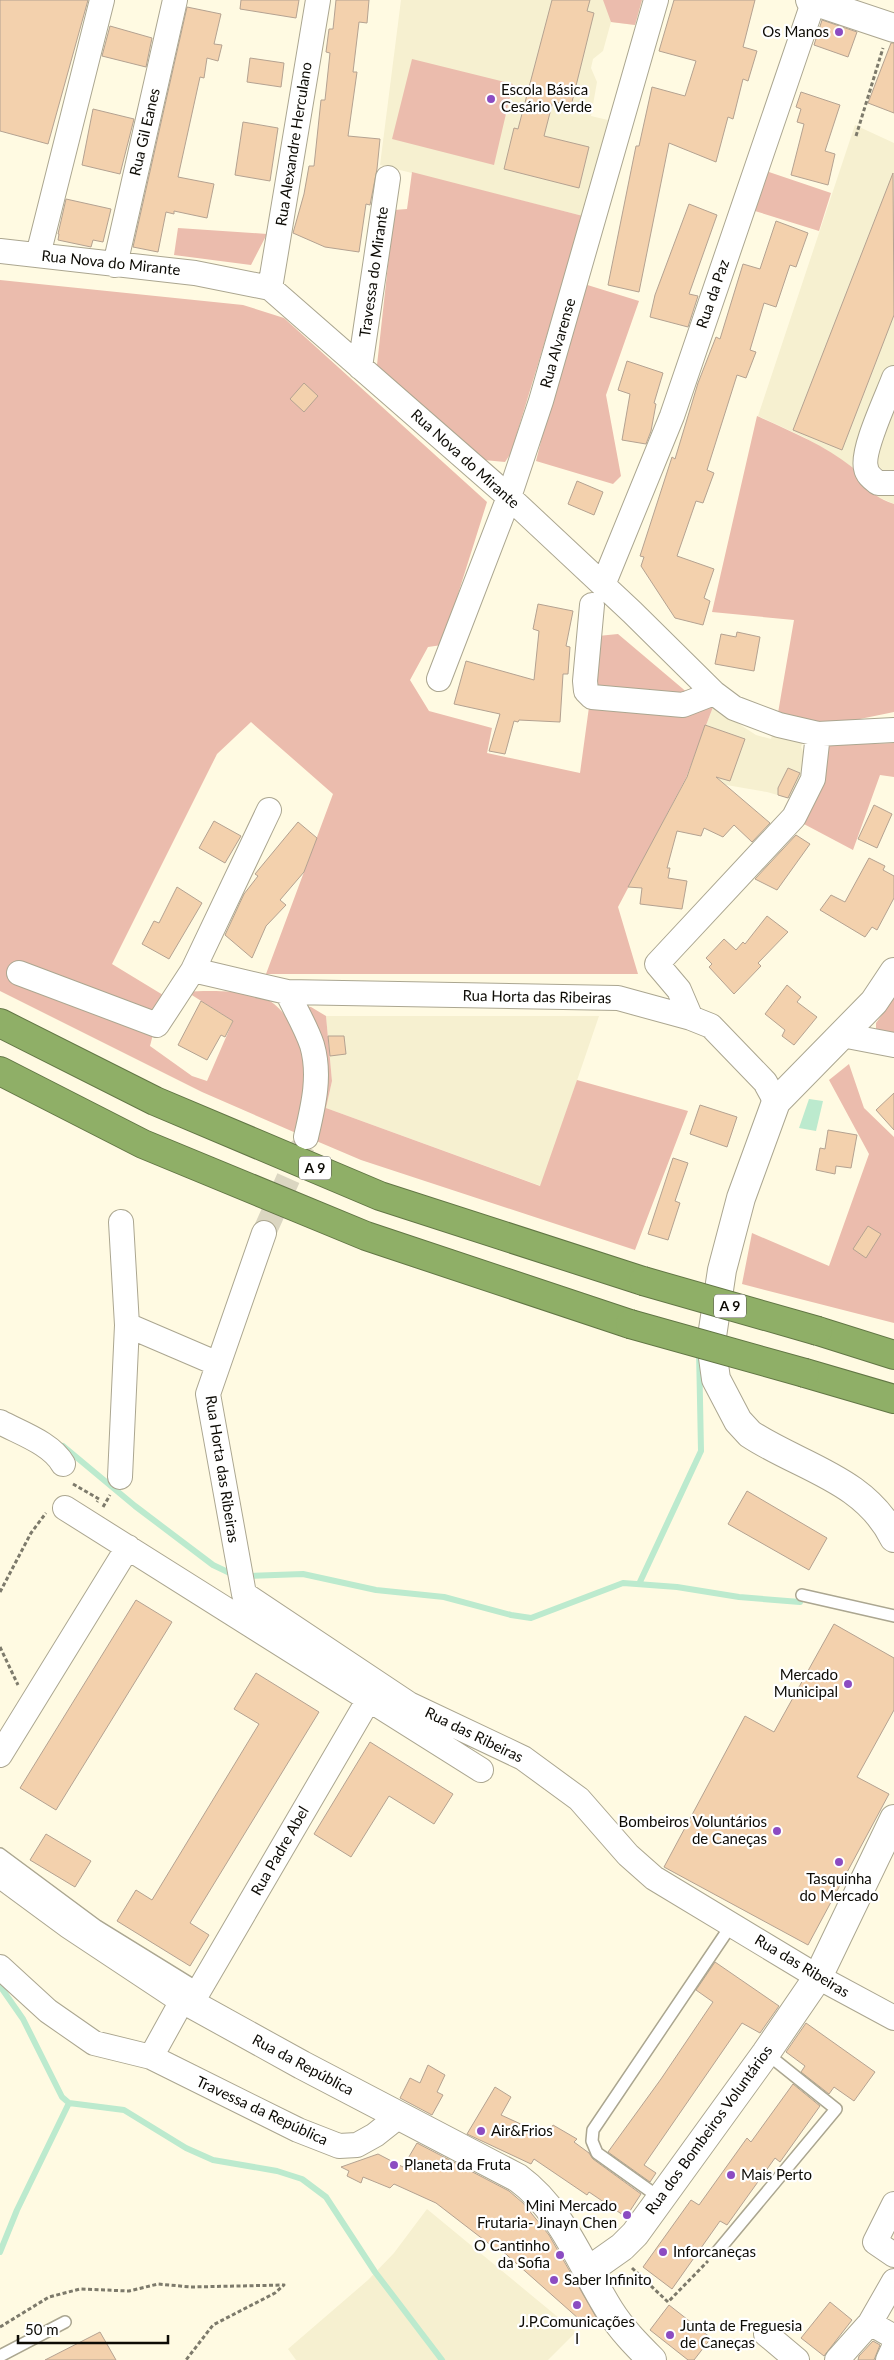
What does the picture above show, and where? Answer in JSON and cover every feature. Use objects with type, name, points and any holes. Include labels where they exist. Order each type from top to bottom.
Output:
[{"type":"highway","name":"A 9","points":[[0,1023],[155,1101],[380,1196],[643,1281],[818,1331],[894,1355]]},
{"type":"highway","points":[[0,1071],[143,1144],[366,1236],[630,1324],[894,1400]]},
{"type":"street","points":[[38,255],[102,0]]},
{"type":"street","name":"Rua Gil Eanes","points":[[115,265],[175,0]]},
{"type":"street","name":"Rua Alexandre Herculano","points":[[270,288],[318,0]]},
{"type":"street","name":"Rua Alvarense","points":[[439,679],[509,497],[541,401],[656,0]]},
{"type":"street","points":[[813,0],[892,27]]},
{"type":"street","name":"Rua da Paz","points":[[714,693],[683,705],[592,697],[586,691],[585,681],[597,595],[672,416],[813,0]]},
{"type":"street","name":"Travessa do Mirante","points":[[360,366],[388,178]]},
{"type":"street","name":"Rua Nova do Mirante","points":[[0,251],[194,273],[270,288],[509,497],[597,595],[734,708],[779,725],[818,734],[894,730]]},
{"type":"street","points":[[894,378],[869,444],[865,467],[868,474],[878,483],[894,483]]},
{"type":"street","points":[[691,1018],[679,990],[657,964],[794,817],[813,779],[818,734]]},
{"type":"street","points":[[19,973],[157,1025],[192,970],[269,810]]},
{"type":"street","name":"Rua Horta das Ribeiras","points":[[192,970],[287,992],[618,998],[691,1018],[711,1026],[765,1082],[776,1102]]},
{"type":"street","points":[[894,972],[874,1002],[776,1102],[741,1198],[722,1270],[711,1343],[716,1379],[738,1420],[750,1434],[848,1486],[869,1503],[894,1538]]},
{"type":"street","points":[[287,992],[312,1044],[316,1069],[314,1102],[306,1137]]},
{"type":"street","points":[[842,1035],[894,1045]]},
{"type":"street","points":[[120,1477],[127,1325],[121,1222]]},
{"type":"street","name":"Rua Horta das Ribeiras","points":[[244,1594],[208,1394],[264,1233]]},
{"type":"street","points":[[127,1325],[218,1364]]},
{"type":"street","points":[[0,1422],[48,1448],[58,1456],[63,1464]]},
{"type":"street","points":[[57,1508],[93,1525],[481,1770]]},
{"type":"street","points":[[0,1755],[128,1547]]},
{"type":"street","name":"Rua das Ribeiras","points":[[244,1594],[408,1704],[523,1758],[579,1799],[628,1855],[654,1878],[818,1977],[894,2018]]},
{"type":"street","name":"Rua Padre Abel","points":[[191,1998],[369,1699]]},
{"type":"street","name":"Rua dos Bombeiros Voluntários","points":[[588,2271],[618,2251],[635,2234],[766,2053],[818,1977],[894,1819]]},
{"type":"street","name":"Rua da República","points":[[0,1873],[69,1924],[191,1998],[399,2116],[518,2178],[535,2190],[568,2234],[610,2311],[626,2335],[652,2360]]},
{"type":"street","name":"Travessa da República","points":[[0,1967],[48,2011],[94,2043],[151,2057],[298,2130],[339,2146],[357,2145],[375,2136],[399,2116]]},
{"type":"street","points":[[151,2057],[191,1998]]},
{"type":"street","points":[[894,2204],[875,2242],[894,2255]]},
{"type":"street","points":[[837,2360],[870,2323],[894,2281]]},
{"type":"street","points":[[870,2323],[894,2337],[894,2347],[888,2360]]},
{"type":"street","points":[[766,2334],[797,2360]]},
{"type":"lane","points":[[802,1595],[894,1616]]},
{"type":"lane","points":[[0,1854],[191,1998]]},
{"type":"lane","points":[[660,2198],[597,2153],[592,2141],[593,2130],[732,1924]]},
{"type":"lane","points":[[717,2252],[836,2109],[766,2053]]},
{"type":"lane","points":[[0,2356],[65,2322]]},
{"type":"path","points":[[856,136],[892,27]]},
{"type":"path","points":[[93,1525],[120,1477]]},
{"type":"path","points":[[0,1592],[31,1533],[57,1508]]},
{"type":"path","points":[[0,1647],[29,1708]]},
{"type":"path","points":[[618,2251],[638,2275],[668,2302],[717,2252]]},
{"type":"path","points":[[0,2327],[49,2297],[80,2289],[129,2291],[158,2284],[191,2287],[284,2285],[275,2292],[213,2326],[186,2360]]},
{"type":"shaded area","name":"Escola Básica Cesário Verde","points":[[401,0],[642,0],[635,25],[611,22],[603,51],[593,59],[591,68],[597,82],[591,116],[608,120],[583,216],[380,165]]},
{"type":"shaded area","points":[[603,0],[642,0],[635,25],[611,22]]},
{"type":"shaded area","points":[[412,59],[513,84],[494,165],[392,139]]},
{"type":"shaded area","points":[[855,125],[894,143],[894,504],[872,494],[854,468],[804,437],[758,416]]},
{"type":"shaded area","points":[[766,171],[831,193],[819,231],[755,211]]},
{"type":"shaded area","points":[[412,172],[583,216],[511,453],[505,462],[484,460],[377,365],[394,210],[407,209]]},
{"type":"shaded area","points":[[178,228],[267,234],[251,265],[174,255]]},
{"type":"shaded area","points":[[0,280],[243,305],[284,318],[487,502],[442,645],[428,647],[410,680],[429,711],[492,728],[487,753],[580,773],[589,707],[689,715],[713,707],[686,778],[618,907],[638,974],[266,974],[333,794],[251,722],[217,754],[112,964],[163,995],[150,1046],[192,1076],[207,1081],[233,1021],[187,992],[217,991],[241,993],[262,997],[277,1006],[289,1021],[299,1039],[307,1065],[306,1091],[296,1133],[202,1092],[0,991]]},
{"type":"shaded area","points":[[581,283],[639,301],[606,395],[621,476],[613,484],[536,461]]},
{"type":"shaded area","points":[[757,416],[806,439],[841,459],[858,472],[872,492],[894,504],[894,712],[850,721],[808,724],[778,713],[794,620],[712,612]]},
{"type":"shaded area","points":[[618,634],[689,694],[599,687],[594,683],[598,636]]},
{"type":"shaded area","points":[[713,707],[756,735],[771,739],[778,713],[808,724],[801,747],[809,764],[795,800],[767,792],[686,778]]},
{"type":"shaded area","points":[[894,743],[894,777],[880,775],[853,850],[802,823],[828,745]]},
{"type":"shaded area","points":[[894,998],[894,1033],[876,1030],[876,1023]]},
{"type":"shaded area","points":[[300,1005],[311,1007],[326,1016],[332,1081],[326,1108],[540,1186],[577,1080],[688,1111],[635,1250],[361,1160],[314,1140]]},
{"type":"shaded area","points":[[326,1016],[599,1016],[541,1186],[326,1108],[332,1081]]},
{"type":"shaded area","points":[[849,1064],[864,1108],[894,1137],[894,1323],[742,1284],[752,1233],[829,1266],[869,1154],[829,1080]]},
{"type":"shaded area","points":[[809,1099],[823,1101],[816,1131],[799,1128]]},
{"type":"shaded area","points":[[427,2209],[576,2332],[548,2360],[296,2360],[288,2349],[368,2280],[394,2253]]},
{"type":"building","points":[[0,0],[88,0],[48,144],[0,131]]},
{"type":"building","points":[[241,0],[299,0],[296,18],[240,9]]},
{"type":"building","points":[[336,0],[369,0],[367,23],[359,22],[353,72],[357,72],[348,136],[380,139],[377,169],[370,205],[366,204],[359,252],[325,247],[293,233],[304,194],[309,166],[314,166],[321,100],[325,100],[330,53],[326,52],[329,29],[333,29]]},
{"type":"building","points":[[552,0],[590,0],[587,11],[594,13],[571,106],[553,101],[544,136],[589,147],[579,188],[504,169],[514,128],[518,129]]},
{"type":"building","points":[[674,0],[755,0],[743,47],[757,51],[748,81],[743,79],[733,119],[728,117],[716,162],[669,143],[639,292],[608,285],[636,146],[639,146],[652,87],[685,96],[696,61],[659,51]]},
{"type":"building","points":[[187,7],[221,14],[214,44],[222,45],[218,61],[207,58],[204,78],[200,77],[178,177],[214,184],[207,218],[174,211],[174,214],[166,212],[158,252],[133,247]]},
{"type":"building","points":[[822,20],[857,32],[848,57],[814,45]]},
{"type":"building","points":[[110,26],[152,38],[146,67],[102,56]]},
{"type":"building","points":[[891,43],[894,43],[894,113],[868,103]]},
{"type":"building","points":[[250,58],[284,63],[281,87],[247,82]]},
{"type":"building","points":[[801,92],[840,105],[825,151],[835,154],[828,185],[791,175],[804,124],[797,122],[801,109],[796,107]]},
{"type":"building","points":[[93,109],[134,119],[120,174],[82,165]]},
{"type":"building","points":[[243,122],[278,128],[270,181],[235,175]]},
{"type":"building","points":[[893,173],[894,315],[842,450],[793,430]]},
{"type":"building","points":[[66,199],[111,209],[103,242],[93,240],[91,247],[58,240]]},
{"type":"building","points":[[689,204],[717,215],[689,294],[698,296],[688,327],[650,317],[655,295]]},
{"type":"building","points":[[776,221],[808,233],[796,267],[790,265],[776,307],[764,303],[750,350],[756,352],[746,378],[737,375],[707,470],[714,473],[703,503],[696,501],[677,556],[714,569],[704,598],[710,601],[703,625],[675,618],[641,566],[644,557],[640,556],[672,457],[675,459],[698,383],[716,337],[720,339],[743,264],[760,269]]},
{"type":"building","points":[[627,361],[663,373],[654,403],[656,404],[651,431],[646,444],[622,440],[630,394],[618,390]]},
{"type":"building","points":[[304,383],[318,396],[304,412],[290,399]]},
{"type":"building","points":[[577,481],[603,492],[594,515],[568,504]]},
{"type":"building","points":[[538,604],[573,611],[566,646],[570,647],[568,674],[563,674],[560,722],[514,721],[505,754],[489,751],[500,714],[454,704],[466,661],[534,680],[539,631],[533,629]]},
{"type":"building","points":[[737,632],[760,637],[754,671],[715,664],[721,634],[736,637]]},
{"type":"building","points":[[705,725],[745,739],[730,781],[716,777],[770,823],[752,842],[734,825],[723,837],[704,828],[701,836],[677,831],[667,868],[670,868],[668,878],[687,881],[682,909],[640,904],[642,888],[628,887],[687,777]]},
{"type":"building","points":[[788,768],[800,773],[788,798],[778,795],[778,788]]},
{"type":"building","points":[[874,805],[892,814],[877,848],[858,839]]},
{"type":"building","points":[[214,821],[241,836],[225,863],[199,848]]},
{"type":"building","points":[[298,822],[317,838],[304,872],[280,900],[286,905],[266,926],[252,958],[225,935],[244,894],[258,876],[255,874]]},
{"type":"building","points":[[796,835],[810,844],[777,890],[755,879]]},
{"type":"building","points":[[869,858],[885,866],[883,870],[894,876],[894,898],[877,930],[872,927],[865,937],[820,910],[831,895],[845,902]]},
{"type":"building","points":[[177,887],[202,903],[169,959],[142,944],[154,921],[159,923]]},
{"type":"building","points":[[767,916],[788,932],[758,963],[761,966],[734,994],[709,967],[712,964],[706,958],[724,939],[736,950],[743,942],[745,944]]},
{"type":"building","points":[[787,985],[801,997],[797,1002],[817,1017],[794,1045],[782,1036],[785,1030],[765,1014]]},
{"type":"building","points":[[201,1001],[233,1021],[225,1037],[221,1035],[207,1060],[178,1045]]},
{"type":"building","points":[[328,1036],[344,1036],[346,1054],[330,1056]]},
{"type":"building","points":[[894,1093],[894,1130],[876,1110]]},
{"type":"building","points":[[700,1105],[737,1117],[727,1147],[690,1134]]},
{"type":"building","points":[[828,1130],[857,1135],[851,1168],[836,1166],[835,1174],[816,1170],[820,1148],[825,1149]]},
{"type":"building","points":[[673,1158],[688,1163],[675,1201],[680,1203],[668,1240],[648,1234]]},
{"type":"building","points":[[868,1226],[881,1234],[866,1258],[853,1249]]},
{"type":"building","points":[[747,1491],[827,1538],[809,1570],[728,1524]]},
{"type":"building","points":[[136,1600],[172,1622],[56,1810],[20,1788]]},
{"type":"building","name":"Bombeiros Voluntários de Caneças","points":[[834,1624],[894,1658],[894,1710],[857,1777],[889,1794],[808,1945],[664,1867],[745,1716],[774,1732]]},
{"type":"building","points":[[256,1673],[319,1712],[190,1923],[209,1935],[190,1966],[117,1921],[136,1890],[152,1900],[259,1724],[234,1709]]},
{"type":"building","points":[[370,1742],[453,1794],[434,1824],[389,1796],[351,1857],[314,1834]]},
{"type":"building","points":[[46,1834],[91,1861],[75,1887],[30,1860]]},
{"type":"building","points":[[715,1962],[779,2006],[760,2033],[742,2023],[644,2165],[656,2173],[650,2182],[608,2152],[661,2079],[713,2002],[696,1990]]},
{"type":"building","points":[[806,2023],[875,2072],[854,2101],[834,2087],[829,2094],[801,2072],[805,2066],[786,2052]]},
{"type":"building","points":[[428,2065],[445,2075],[437,2092],[443,2095],[432,2115],[400,2098],[410,2078],[420,2083]]},
{"type":"building","points":[[793,2084],[820,2106],[780,2162],[775,2158],[727,2225],[720,2221],[672,2289],[643,2267],[691,2200],[699,2205],[747,2138],[751,2142]]},
{"type":"building","points":[[495,2087],[511,2097],[501,2115],[547,2136],[553,2125],[577,2139],[574,2142],[589,2153],[593,2159],[641,2194],[626,2217],[589,2192],[587,2195],[534,2159],[531,2164],[467,2134]]},
{"type":"building","points":[[417,2143],[509,2191],[523,2203],[549,2235],[596,2317],[588,2327],[499,2248],[497,2250],[436,2203],[394,2184],[390,2188],[363,2177],[361,2183],[347,2176],[349,2171],[341,2167],[378,2154],[403,2167]]},
{"type":"building","points":[[830,2302],[852,2320],[824,2356],[801,2338]]},
{"type":"building","points":[[669,2305],[711,2338],[694,2360],[688,2360],[650,2330]]},
{"type":"building","points":[[100,2332],[116,2360],[45,2360]]},
{"type":"building","points":[[873,2341],[880,2345],[874,2360],[858,2360],[859,2356]]},
{"type":"waterway","points":[[639,1584],[701,1451],[699,1349]]},
{"type":"waterway","points":[[63,1446],[135,1506],[213,1565],[234,1575]]},
{"type":"waterway","points":[[247,1576],[303,1574],[376,1590],[444,1597],[511,1615],[531,1618],[623,1583],[677,1587],[739,1597],[800,1602]]},
{"type":"waterway","points":[[0,1986],[23,2019],[62,2097],[69,2103],[124,2110],[186,2148],[213,2160],[277,2171],[302,2179],[326,2197],[375,2272],[442,2360]]},
{"type":"waterway","points":[[0,2252],[17,2210],[69,2103]]},
{"type":"tunnel","points":[[264,1233],[304,1143]]},
{"type":"place","name":"Os Manos","points":[[839,32]]},
{"type":"place","name":"Escola Básica Cesário Verde","points":[[491,99]]},
{"type":"place","name":"Mercado Municipal","points":[[848,1684]]},
{"type":"place","name":"Bombeiros Voluntários de Caneças","points":[[777,1831]]},
{"type":"place","name":"Tasquinha do Mercado","points":[[839,1862]]},
{"type":"place","name":"Air&Frios","points":[[481,2131]]},
{"type":"place","name":"Planeta da Fruta","points":[[394,2165]]},
{"type":"place","name":"Mais Perto","points":[[731,2175]]},
{"type":"place","name":"Mini Mercado Frutaria- Jinayn Chen","points":[[627,2215]]},
{"type":"place","name":"Inforcaneças","points":[[663,2252]]},
{"type":"place","name":"O Cantinho da Sofia","points":[[560,2255]]},
{"type":"place","name":"Saber Infinito","points":[[554,2280]]},
{"type":"place","name":"J.P.Comunicações I","points":[[577,2305]]},
{"type":"place","name":"Junta de Freguesia de Caneças","points":[[670,2335]]}]
